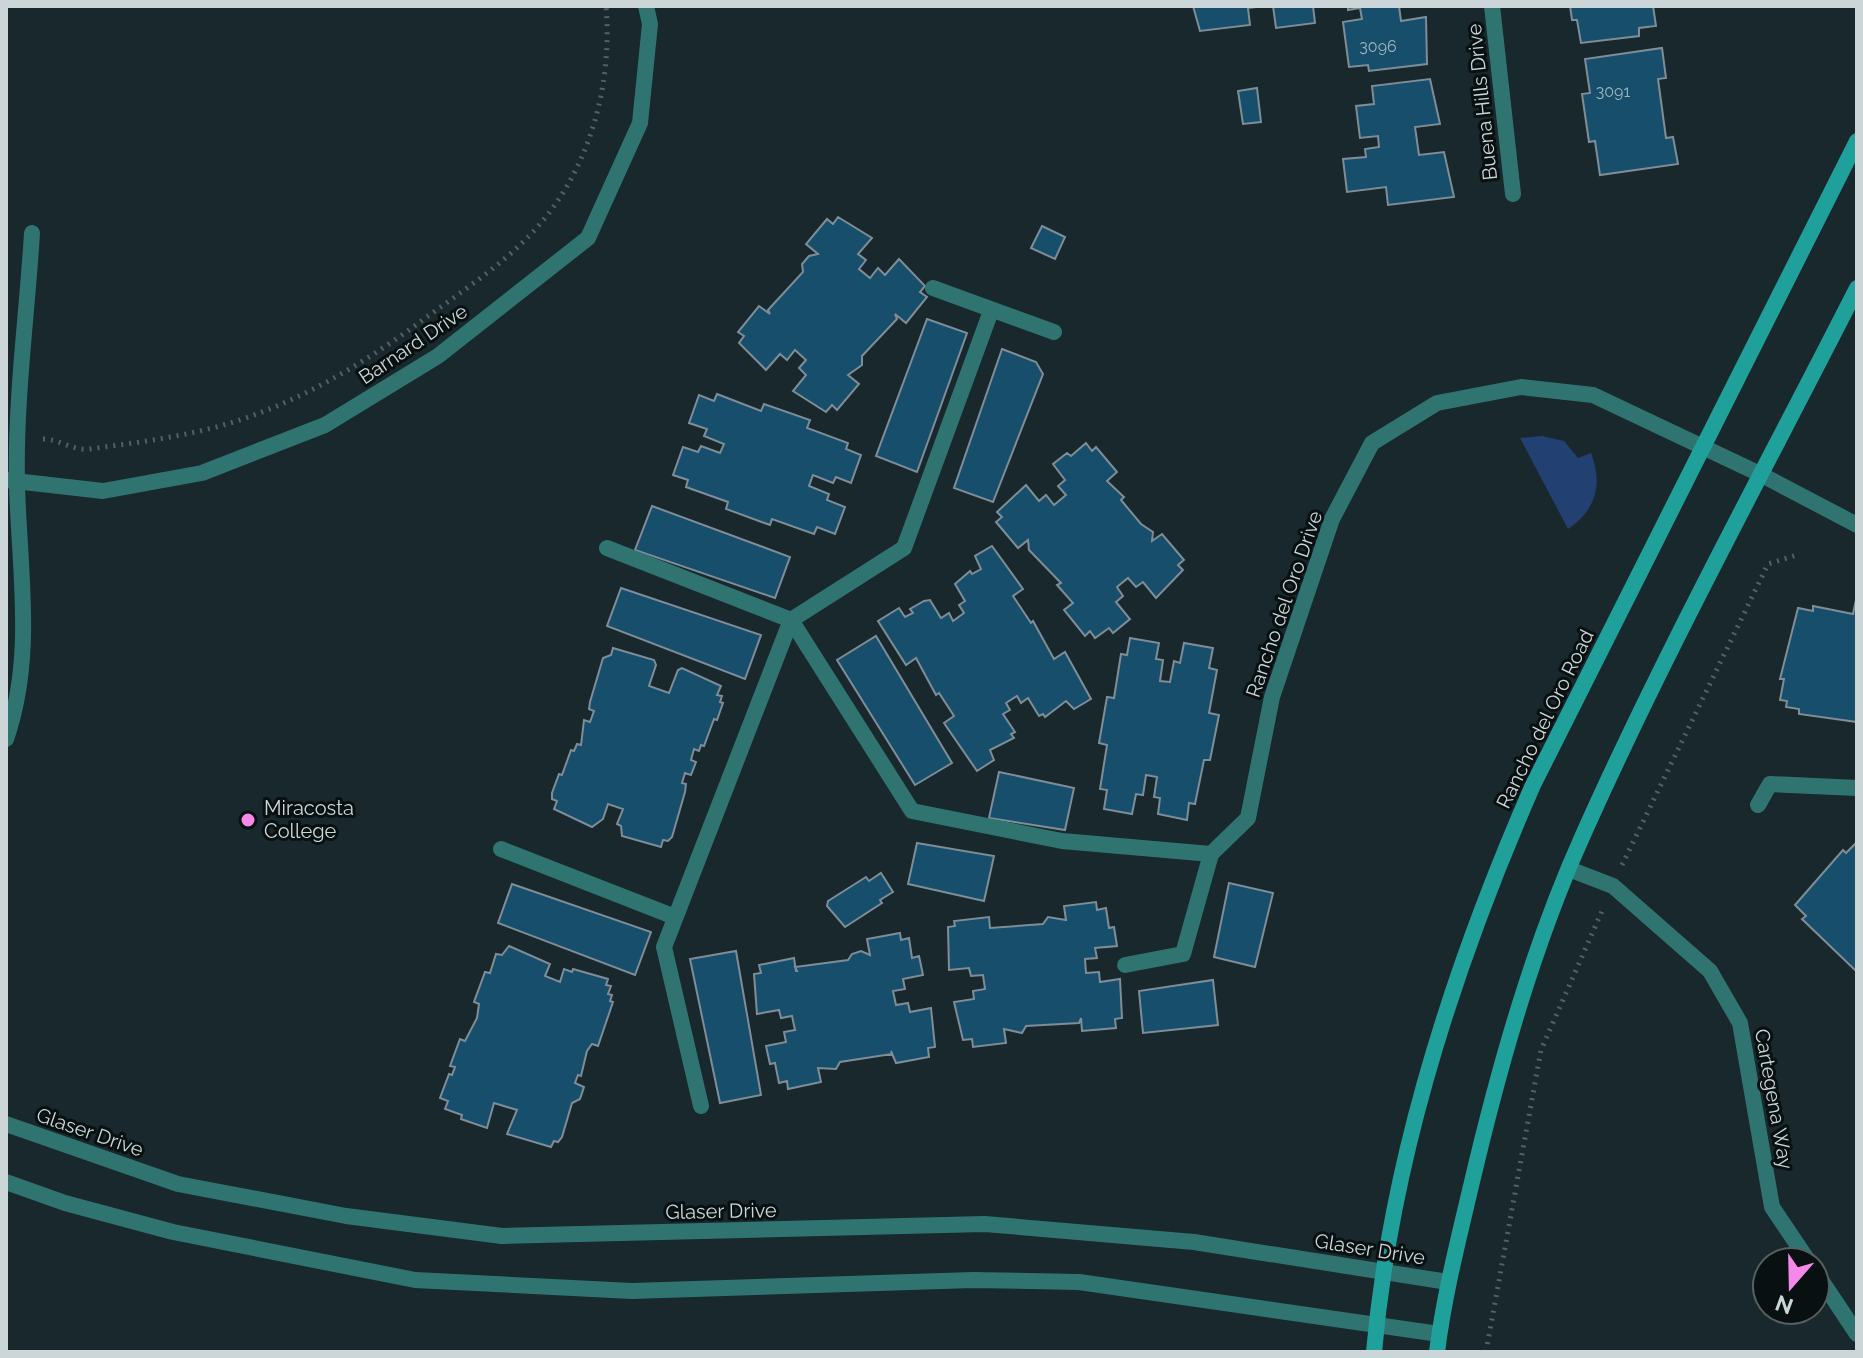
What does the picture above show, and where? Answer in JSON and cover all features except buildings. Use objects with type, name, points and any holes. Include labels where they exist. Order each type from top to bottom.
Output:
[{"type":"main road","name":"Rancho del Oro Road","points":[[1374,1352],[1382,1270],[1419,1109],[1489,885],[1533,785],[1857,141]]},
{"type":"main road","points":[[1437,1352],[1448,1282],[1491,1101],[1541,942],[1569,869],[1639,719],[1857,288]]},
{"type":"street","name":"Barnard Drive","points":[[12,480],[103,491],[202,473],[325,425],[438,356],[588,238],[640,123],[650,24],[646,6]]},
{"type":"street","name":"Buena Hills Drive","points":[[1492,6],[1513,194]]},
{"type":"street","points":[[6,739],[15,715],[25,636],[12,480],[19,439],[32,233]]},
{"type":"street","points":[[933,288],[1054,332]]},
{"type":"street","points":[[701,1106],[664,947],[791,620],[904,548],[991,311]]},
{"type":"street","name":"Rancho del Oro Drive","points":[[1211,854],[1248,818],[1272,697],[1332,519],[1372,443],[1437,403],[1521,387],[1593,395],[1762,475],[1857,525]]},
{"type":"street","points":[[607,548],[791,620],[912,811],[1062,841],[1211,854],[1183,954],[1125,965]]},
{"type":"street","points":[[1758,805],[1770,784],[1857,788]]},
{"type":"street","points":[[501,849],[675,917]]},
{"type":"street","name":"Cartegena Way","points":[[1569,869],[1613,886],[1710,971],[1740,1023],[1772,1207],[1798,1246]]},
{"type":"street","name":"Glaser Drive","points":[[6,1124],[178,1184],[346,1216],[502,1236],[985,1224],[1194,1242],[1448,1282]]},
{"type":"street","points":[[6,1182],[65,1203],[173,1232],[415,1280],[632,1291],[973,1280],[1079,1282],[1439,1334]]},
{"type":"street","points":[[1831,1295],[1857,1334]]},
{"type":"path","points":[[19,439],[57,439],[78,450],[171,438],[228,424],[314,388],[400,337],[529,236],[572,176],[595,118],[606,69],[606,6]]},
{"type":"path","points":[[1486,1352],[1541,1050],[1613,886],[1768,564],[1800,554]]},
{"type":"water","points":[[1542,436],[1564,441],[1578,458],[1591,453],[1595,465],[1596,486],[1591,505],[1568,529],[1520,438]]},
{"type":"place","name":"Miracosta College","points":[[248,820]]}]
